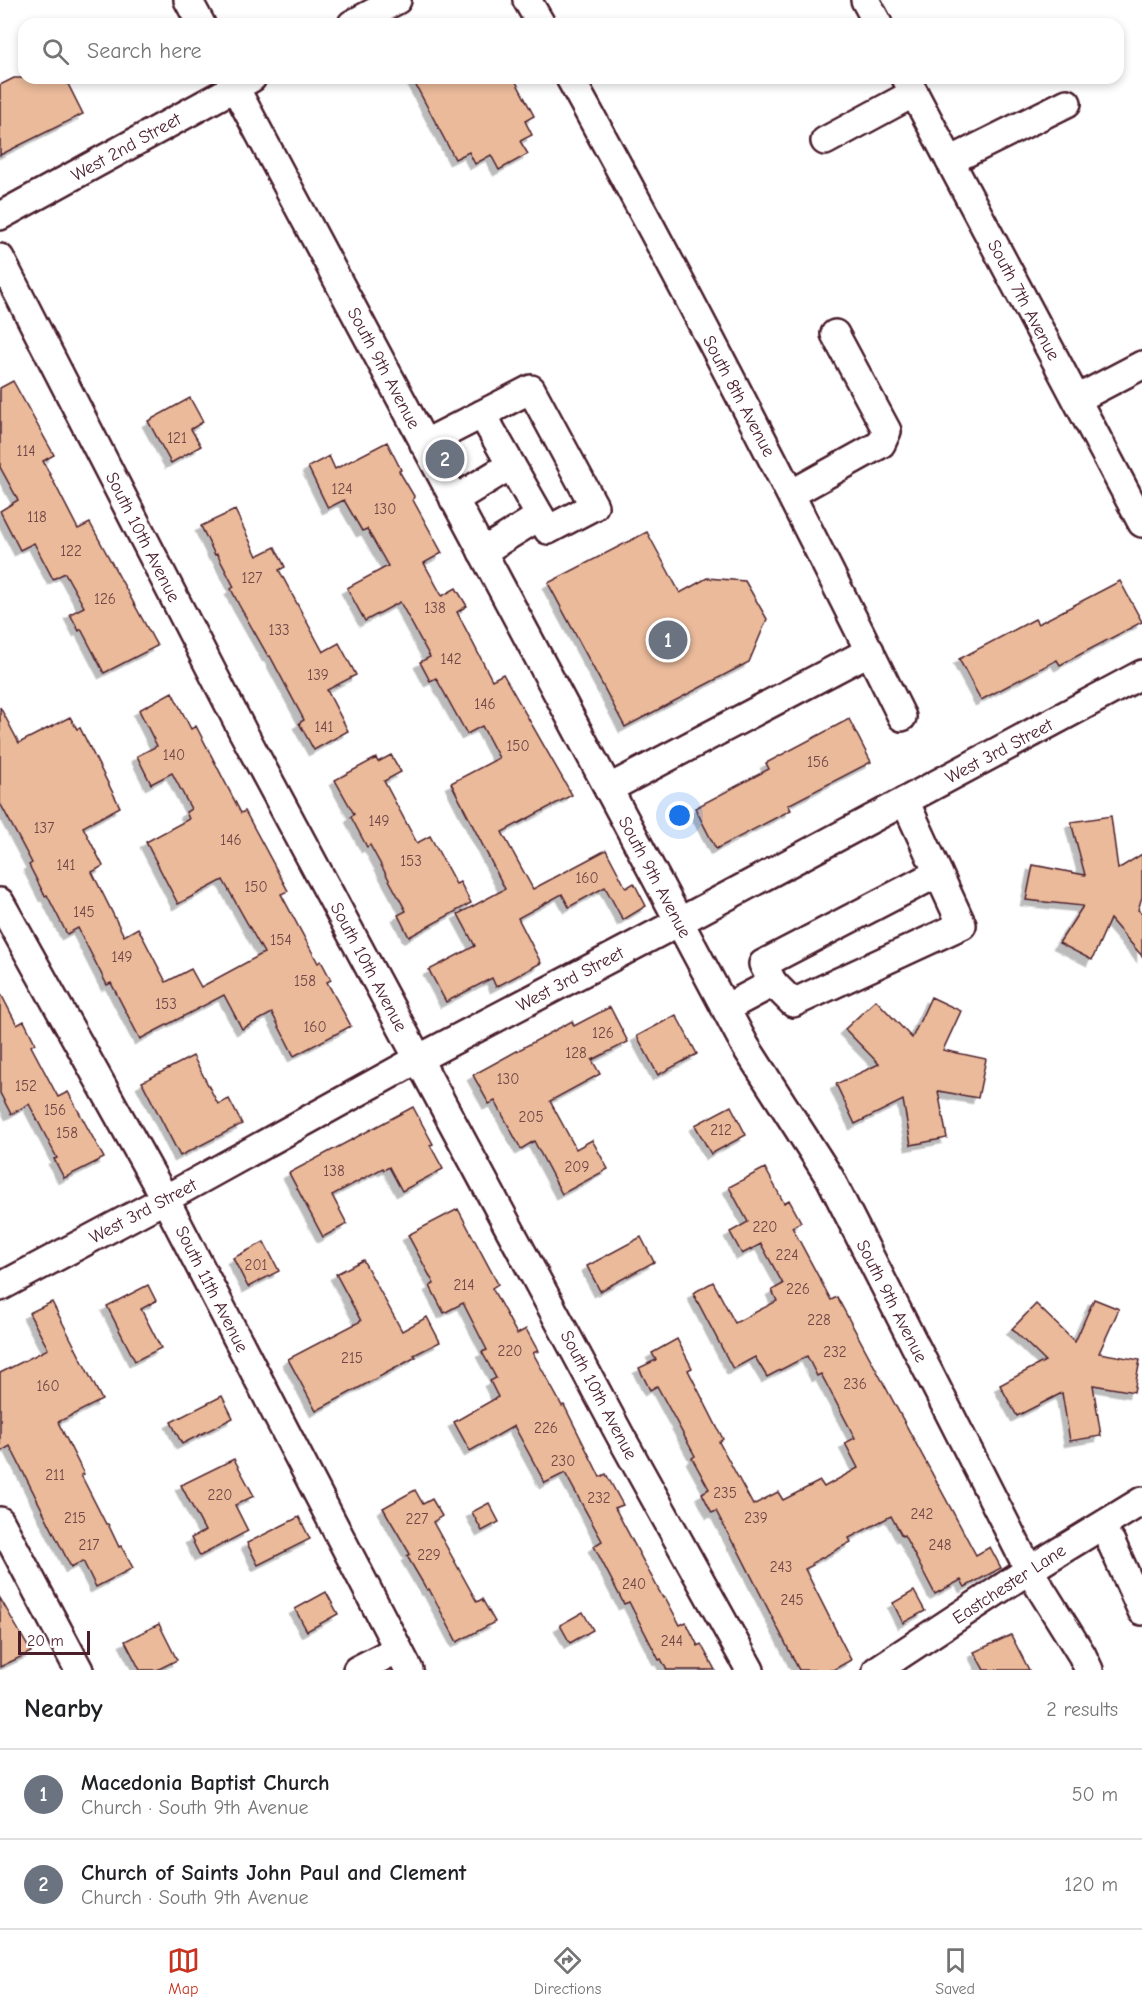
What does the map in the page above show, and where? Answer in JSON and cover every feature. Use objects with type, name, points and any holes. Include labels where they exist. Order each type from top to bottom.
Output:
[{"type":"street","points":[[188,0],[198,18]]},
{"type":"street","points":[[363,18],[397,0]]},
{"type":"street","points":[[527,0],[538,18]]},
{"type":"street","points":[[865,0],[875,18]]},
{"type":"street","name":"West 2nd Street","points":[[0,216],[234,84]]},
{"type":"street","name":"South 9th Avenue","points":[[241,84],[424,444],[679,922],[746,1047],[830,1179],[1029,1570],[1089,1670]]},
{"type":"street","name":"South 8th Avenue","points":[[573,84],[791,494],[902,717]]},
{"type":"street","points":[[825,141],[910,85]]},
{"type":"street","name":"South 7th Avenue","points":[[910,85],[1142,523]]},
{"type":"street","points":[[950,161],[1067,103]]},
{"type":"street","name":"South 10th Avenue","points":[[0,258],[243,732],[417,1059],[750,1670]]},
{"type":"street","points":[[791,494],[881,444],[887,431],[835,334]]},
{"type":"street","points":[[1077,399],[1142,364]]},
{"type":"street","points":[[424,444],[482,414],[531,389],[594,506],[548,530],[482,414]]},
{"type":"street","points":[[454,500],[511,465]]},
{"type":"street","points":[[482,552],[540,516]]},
{"type":"street","points":[[608,789],[870,651]]},
{"type":"street","name":"West 3rd Street","points":[[0,1287],[165,1199],[417,1059],[679,922],[1142,674]]},
{"type":"street","points":[[905,801],[962,924],[793,1003],[773,983],[763,964],[938,873]]},
{"type":"street","name":"South 11th Avenue","points":[[0,902],[165,1199],[404,1659]]},
{"type":"street","points":[[726,1008],[773,983]]},
{"type":"street","name":"Eastchester Lane","points":[[877,1670],[908,1661],[1029,1570],[1142,1501]]},
{"type":"street","points":[[0,1521],[79,1670]]},
{"type":"street","points":[[1111,1542],[1142,1611]]},
{"type":"street","points":[[357,1670],[404,1659]]},
{"type":"building","points":[[14,78],[18,78],[18,84],[68,84],[83,114],[0,155],[0,85]]},
{"type":"building","points":[[415,84],[517,84],[534,116],[525,121],[532,135],[520,141],[528,154],[499,170],[491,155],[475,164],[469,152],[455,159]]},
{"type":"building","points":[[13,381],[54,455],[43,461],[78,529],[90,523],[157,646],[104,673],[81,629],[79,631],[70,614],[84,607],[65,573],[53,579],[34,543],[20,550],[0,511],[18,500],[0,467],[0,388]]},
{"type":"building","points":[[190,398],[203,422],[191,429],[201,446],[171,463],[148,421]]},
{"type":"building","points":[[387,442],[401,470],[399,471],[414,496],[413,500],[442,553],[424,563],[442,596],[456,588],[467,606],[457,612],[492,680],[503,674],[572,795],[502,832],[533,889],[606,850],[626,888],[634,883],[646,906],[623,920],[605,887],[569,907],[562,894],[518,918],[541,963],[496,987],[492,978],[446,1002],[429,970],[475,946],[458,914],[505,889],[451,783],[499,758],[482,726],[467,734],[436,678],[430,681],[420,662],[430,657],[400,602],[365,621],[347,588],[388,566],[367,529],[362,531],[344,500],[328,508],[308,467],[329,456],[335,469]]},
{"type":"building","points":[[235,510],[257,556],[275,547],[285,567],[279,570],[323,652],[339,643],[356,675],[327,690],[348,731],[314,750],[299,723],[304,720],[270,656],[239,605],[231,589],[234,587],[201,526]]},
{"type":"building","points":[[647,532],[680,593],[707,578],[745,581],[767,619],[749,662],[625,727],[548,583]]},
{"type":"building","points":[[1120,581],[1142,622],[1060,665],[1057,660],[981,700],[959,659],[1035,619],[1038,624]]},
{"type":"building","points":[[172,692],[191,729],[196,726],[241,813],[245,811],[288,891],[281,894],[318,963],[321,961],[331,980],[327,982],[351,1026],[294,1056],[272,1013],[242,1029],[224,995],[140,1039],[111,983],[107,985],[78,928],[67,934],[29,865],[32,863],[0,803],[0,707],[19,743],[70,717],[77,729],[80,728],[120,807],[83,827],[103,866],[92,872],[124,936],[138,928],[166,982],[191,969],[201,987],[264,953],[223,880],[178,904],[146,842],[189,819],[186,812],[191,809],[172,773],[151,784],[137,756],[157,746],[139,710]]},
{"type":"building","points":[[849,719],[871,762],[788,805],[791,810],[716,849],[695,808],[769,769],[766,763]]},
{"type":"building","points":[[391,755],[401,772],[384,781],[417,843],[430,836],[456,884],[460,882],[471,903],[409,937],[398,915],[406,911],[370,845],[367,847],[351,817],[354,814],[335,780],[376,758],[378,762]]},
{"type":"building","points":[[1111,816],[1118,869],[1142,854],[1142,897],[1138,910],[1142,913],[1142,956],[1110,919],[1092,960],[1059,943],[1083,906],[1026,900],[1033,865],[1085,875],[1071,822]]},
{"type":"building","points":[[0,992],[17,1025],[24,1021],[35,1043],[31,1046],[58,1097],[68,1092],[104,1158],[64,1178],[54,1159],[57,1158],[29,1104],[11,1114],[0,1093]]},
{"type":"building","points":[[931,997],[961,1011],[943,1050],[986,1059],[978,1098],[938,1091],[947,1138],[911,1145],[903,1100],[855,1124],[836,1084],[879,1064],[845,1029],[876,1000],[912,1038]]},
{"type":"building","points":[[610,1007],[628,1042],[592,1060],[600,1074],[550,1101],[576,1149],[592,1140],[608,1169],[562,1194],[534,1141],[521,1149],[495,1101],[489,1104],[473,1075],[572,1021],[574,1026]]},
{"type":"building","points":[[676,1015],[697,1054],[658,1075],[637,1036]]},
{"type":"building","points":[[193,1056],[218,1104],[229,1099],[242,1124],[180,1156],[142,1082]]},
{"type":"building","points":[[731,1106],[746,1135],[711,1154],[695,1125]]},
{"type":"building","points":[[413,1107],[433,1144],[430,1145],[443,1169],[402,1191],[389,1167],[384,1170],[383,1168],[332,1195],[347,1224],[323,1237],[289,1173]]},
{"type":"building","points":[[765,1168],[784,1203],[789,1200],[801,1222],[792,1227],[831,1300],[837,1297],[976,1555],[990,1547],[1001,1568],[965,1587],[961,1580],[935,1594],[904,1535],[902,1536],[891,1516],[849,1538],[851,1542],[805,1569],[851,1660],[833,1670],[799,1670],[735,1544],[716,1511],[712,1513],[702,1493],[709,1489],[692,1458],[695,1456],[657,1386],[650,1390],[639,1368],[656,1360],[652,1353],[677,1339],[692,1368],[688,1370],[723,1439],[719,1442],[753,1505],[778,1492],[783,1500],[820,1481],[824,1487],[858,1468],[845,1443],[855,1438],[821,1374],[817,1376],[807,1356],[767,1377],[755,1357],[733,1369],[693,1293],[713,1282],[735,1323],[777,1301],[772,1290],[783,1284],[761,1244],[742,1254],[730,1232],[748,1222],[729,1187]]},
{"type":"building","points":[[458,1209],[498,1284],[492,1288],[517,1334],[526,1329],[538,1351],[533,1353],[562,1406],[564,1405],[600,1477],[606,1474],[623,1505],[615,1508],[663,1598],[665,1597],[680,1625],[686,1622],[698,1646],[701,1644],[715,1670],[667,1670],[661,1659],[659,1660],[629,1602],[624,1604],[594,1546],[602,1541],[565,1473],[545,1483],[514,1426],[470,1451],[454,1422],[498,1397],[490,1381],[496,1378],[482,1352],[487,1350],[463,1303],[444,1313],[430,1286],[434,1284],[408,1235]]},
{"type":"building","points":[[641,1237],[654,1262],[600,1291],[587,1266]]},
{"type":"building","points":[[264,1242],[279,1271],[248,1287],[233,1258]]},
{"type":"building","points":[[363,1260],[402,1331],[427,1317],[440,1342],[316,1411],[288,1359],[361,1321],[336,1274]]},
{"type":"building","points":[[148,1285],[156,1301],[141,1309],[161,1348],[135,1361],[107,1306]]},
{"type":"building","points":[[1094,1299],[1119,1309],[1099,1353],[1140,1360],[1134,1392],[1093,1385],[1101,1436],[1070,1441],[1062,1393],[1017,1416],[1000,1385],[1045,1361],[1012,1329],[1036,1304],[1075,1342]]},
{"type":"building","points":[[52,1302],[102,1400],[58,1422],[106,1524],[133,1568],[96,1587],[83,1561],[71,1567],[10,1446],[0,1452],[0,1373],[48,1349],[29,1313]]},
{"type":"building","points":[[222,1396],[233,1418],[182,1444],[171,1422]]},
{"type":"building","points":[[234,1459],[254,1496],[235,1505],[248,1531],[200,1556],[191,1538],[205,1531],[181,1485]]},
{"type":"building","points":[[415,1490],[423,1504],[432,1499],[442,1516],[433,1522],[477,1602],[482,1599],[495,1622],[457,1642],[429,1589],[427,1590],[407,1556],[410,1554],[383,1508]]},
{"type":"building","points":[[489,1503],[499,1522],[482,1531],[472,1512]]},
{"type":"building","points":[[299,1517],[310,1539],[258,1565],[247,1543]]},
{"type":"building","points":[[914,1591],[925,1611],[903,1623],[893,1603]]},
{"type":"building","points":[[326,1592],[338,1614],[307,1631],[295,1609]]},
{"type":"building","points":[[0,1598],[31,1652],[0,1667]]},
{"type":"building","points":[[583,1612],[593,1630],[570,1643],[560,1625]]},
{"type":"building","points":[[159,1624],[177,1660],[157,1670],[140,1670],[125,1641]]},
{"type":"building","points":[[1011,1635],[1029,1670],[984,1670],[974,1652]]},
{"type":"place","name":"Church of Saints John Paul and Clement","points":[[445,459]]},
{"type":"place","name":"Macedonia Baptist Church","points":[[668,640]]}]
